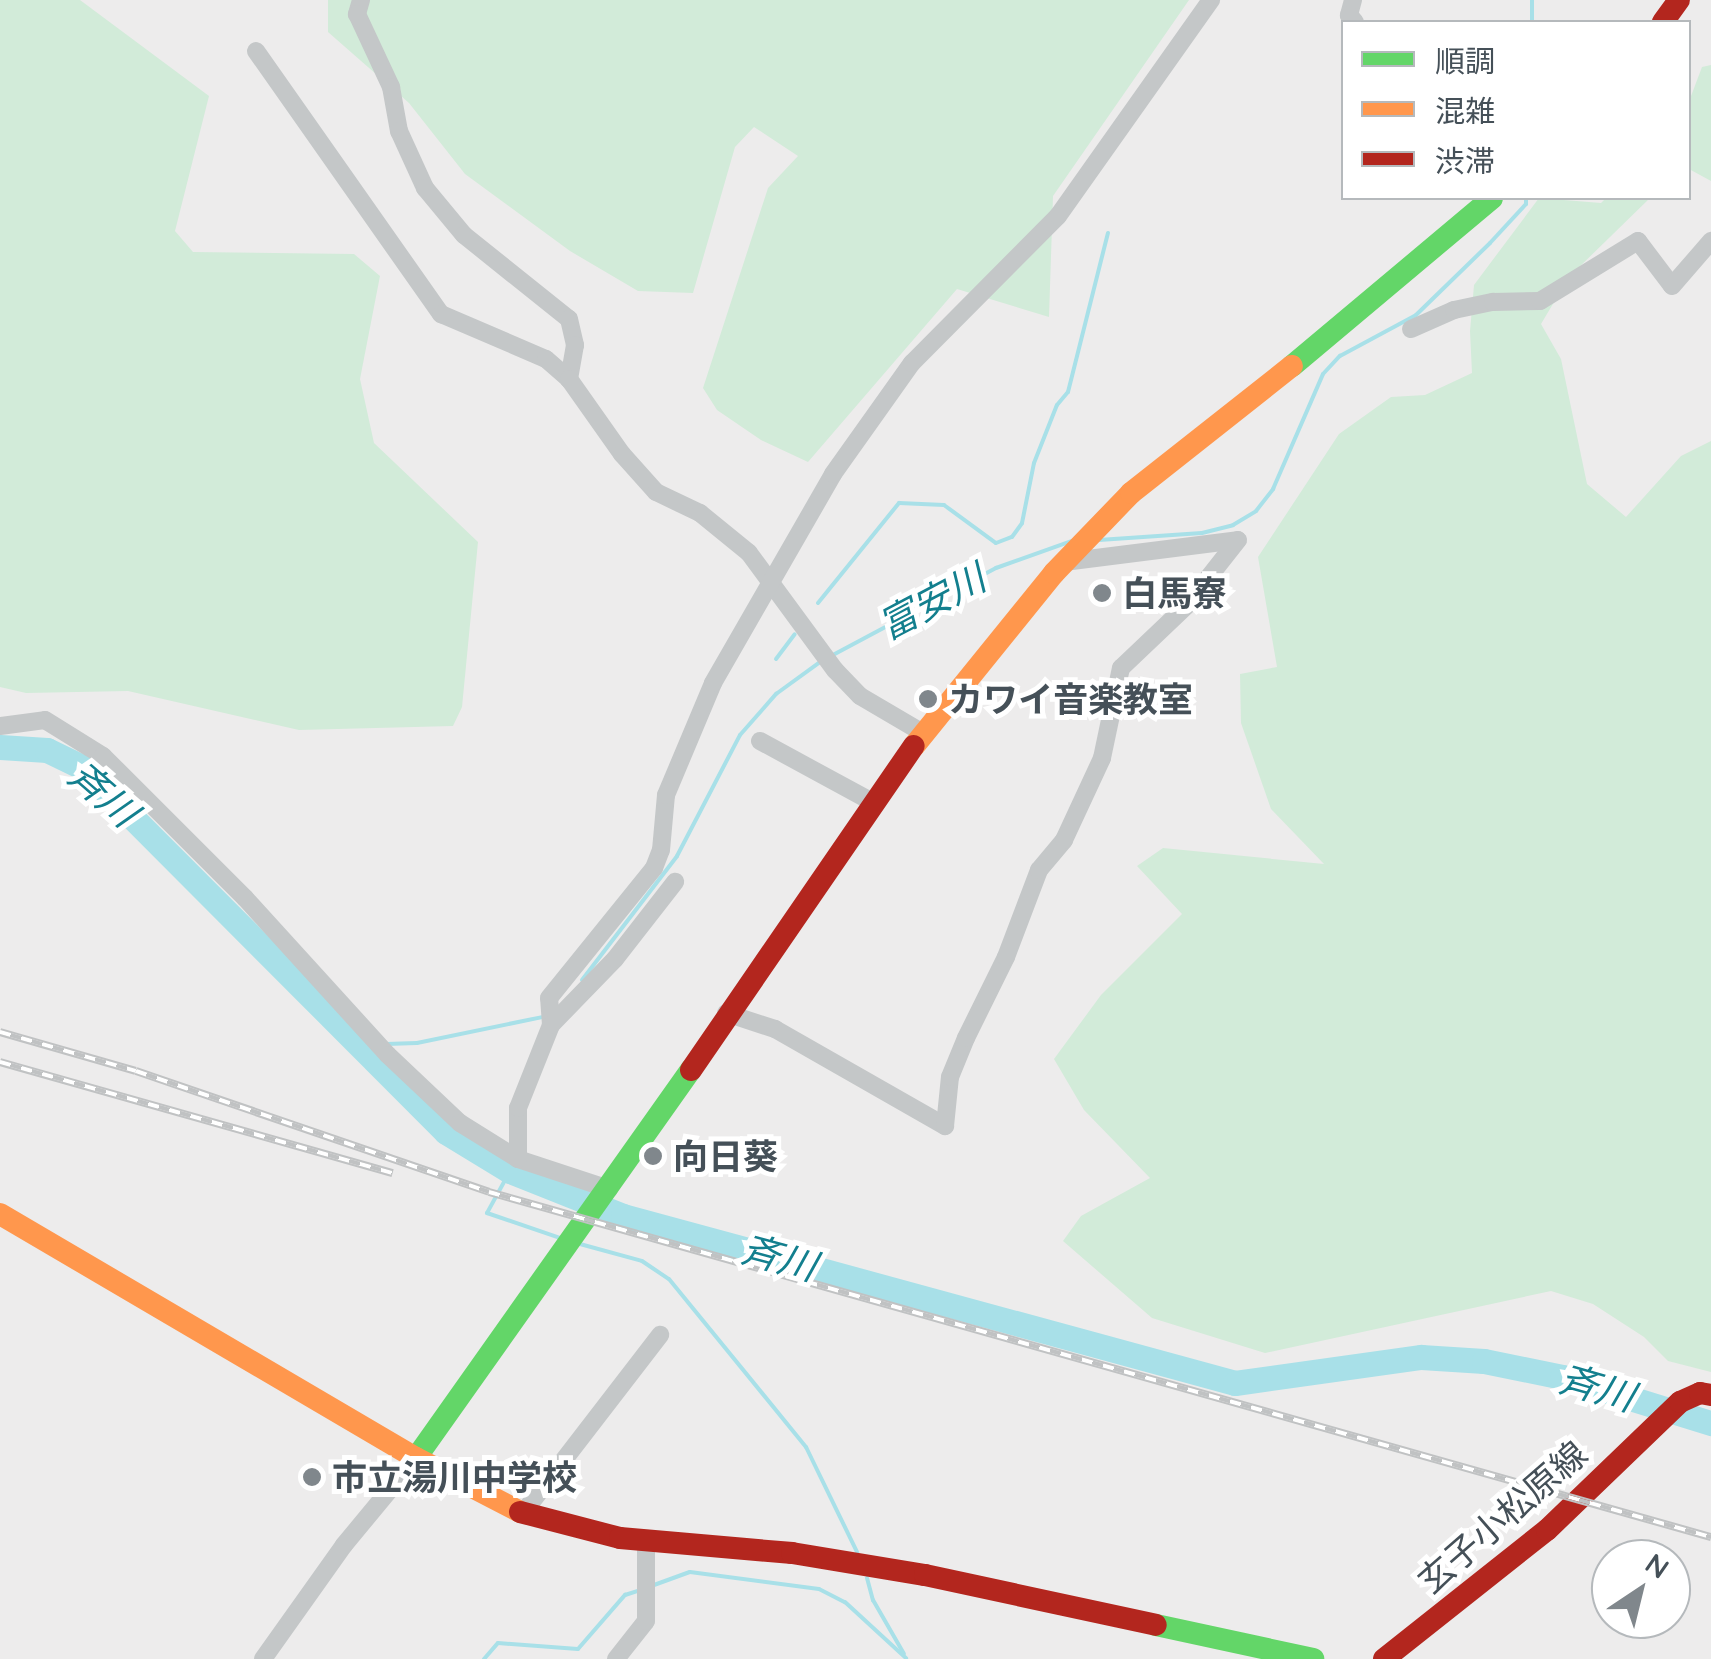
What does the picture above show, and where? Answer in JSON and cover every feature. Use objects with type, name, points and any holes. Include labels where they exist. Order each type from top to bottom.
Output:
[{"type":"street","points":[[361,0],[357,14],[391,87],[399,132],[425,188],[464,235],[569,318],[576,345],[569,380]]},
{"type":"street","points":[[551,1025],[548,998],[654,868],[672,780],[731,646],[833,474],[912,362],[1058,216],[1211,0]]},
{"type":"street","points":[[256,51],[441,314],[546,358],[569,380],[622,454],[656,492],[700,513],[749,554],[772,580],[834,670],[860,696],[922,734]]},
{"type":"street","points":[[263,1659],[344,1545],[416,1458],[609,1189],[726,1013],[922,734],[1061,565],[1102,521],[1477,202]]},
{"type":"street","points":[[1410,329],[1454,310],[1493,302],[1540,301],[1638,240],[1672,286],[1711,240]]},
{"type":"street","points":[[726,1013],[775,1028],[945,1126],[950,1077],[966,1038],[1006,957],[1039,870],[1064,840],[1102,758],[1121,668],[1186,606],[1238,540],[1061,565]]},
{"type":"street","points":[[0,726],[45,720],[104,756],[388,1054],[460,1122],[518,1159],[609,1189]]},
{"type":"street","points":[[760,741],[874,803]]},
{"type":"street","points":[[518,1159],[518,1108],[551,1025],[614,960],[675,882]]},
{"type":"street","points":[[0,1214],[416,1458],[523,1513],[567,1527],[646,1540],[792,1552],[924,1576],[1313,1659]]},
{"type":"street","points":[[523,1513],[660,1335]]},
{"type":"street","name":"玄子小松原線","points":[[1384,1659],[1547,1530],[1680,1402],[1700,1393],[1711,1396]]},
{"type":"street","points":[[616,1659],[646,1620],[646,1540]]},
{"type":"green space","points":[[0,0],[80,0],[209,96],[175,231],[193,252],[354,254],[380,276],[360,379],[374,443],[478,542],[462,707],[453,726],[299,730],[128,691],[26,693],[0,687]]},
{"type":"green space","points":[[328,0],[1189,0],[1053,196],[1049,317],[957,289],[808,462],[761,440],[717,410],[703,388],[768,188],[798,156],[754,127],[735,147],[693,293],[638,291],[570,251],[465,174],[409,103],[328,32]]},
{"type":"green space","points":[[1711,65],[1711,181],[1691,170],[1691,96],[1702,67]]},
{"type":"green space","points":[[1538,200],[1648,200],[1569,277],[1541,324],[1561,359],[1587,484],[1626,517],[1681,456],[1711,441],[1711,1372],[1668,1361],[1644,1337],[1593,1304],[1551,1291],[1265,1353],[1152,1318],[1063,1241],[1081,1216],[1150,1178],[1084,1110],[1054,1059],[1101,995],[1182,914],[1137,866],[1163,848],[1324,864],[1271,809],[1241,723],[1240,674],[1277,667],[1258,557],[1339,434],[1391,397],[1425,395],[1472,373],[1474,285]]},
{"type":"waterway","name":"富安川","points":[[1532,0],[1532,20]]},
{"type":"waterway","name":"富安川","points":[[1099,540],[1202,533],[1233,525],[1256,511],[1273,489],[1323,374],[1340,356],[1416,315],[1490,243],[1526,200]]},
{"type":"waterway","points":[[818,603],[899,503],[944,505],[996,543],[1012,537],[1022,523],[1034,463],[1057,405],[1068,392],[1108,233]]},
{"type":"waterway","name":"富安川","points":[[831,656],[996,568],[1074,540]]},
{"type":"waterway","points":[[776,659],[795,634]]},
{"type":"waterway","name":"富安川","points":[[582,980],[677,856],[740,735],[776,694],[823,660]]},
{"type":"waterway","name":"斉川","points":[[0,747],[47,750],[82,767],[446,1132],[510,1171],[623,1216],[1235,1383],[1421,1357],[1484,1361],[1562,1377],[1711,1423]]},
{"type":"waterway","name":"富安川","points":[[386,1044],[417,1043],[543,1017]]},
{"type":"waterway","points":[[510,1171],[487,1213],[563,1239]]},
{"type":"waterway","points":[[580,1244],[642,1261],[669,1279],[806,1447],[857,1552]]},
{"type":"waterway","points":[[654,1585],[690,1572],[819,1589],[845,1602],[906,1658]]},
{"type":"waterway","points":[[867,1578],[873,1600],[904,1654]]},
{"type":"waterway","points":[[484,1659],[498,1643],[578,1649],[625,1595],[640,1590]]},
{"type":"railway","points":[[0,1032],[136,1071],[489,1192],[1711,1537]]},
{"type":"railway","points":[[0,1062],[393,1173]]},
{"type":"traffic: fast","points":[[1292,366],[1490,200]]},
{"type":"traffic: fast","points":[[416,1458],[691,1070]]},
{"type":"traffic: fast","points":[[1156,1625],[1313,1659]]},
{"type":"traffic: slow","points":[[914,746],[1054,573],[1131,493],[1292,366]]},
{"type":"traffic: slow","points":[[0,1214],[416,1458],[520,1512]]},
{"type":"traffic: jam","points":[[1664,20],[1679,0]]},
{"type":"traffic: jam","points":[[691,1070],[914,746]]},
{"type":"traffic: jam","points":[[1384,1659],[1547,1530],[1680,1402],[1700,1393],[1711,1395]]},
{"type":"traffic: jam","points":[[520,1512],[620,1538],[792,1553],[925,1575],[1156,1625]]},
{"type":"place","name":"白馬寮","points":[[1102,593]]},
{"type":"place","name":"カワイ音楽教室","points":[[928,699]]},
{"type":"place","name":"向日葵","points":[[653,1156]]},
{"type":"place","name":"市立湯川中学校","points":[[312,1477]]}]
